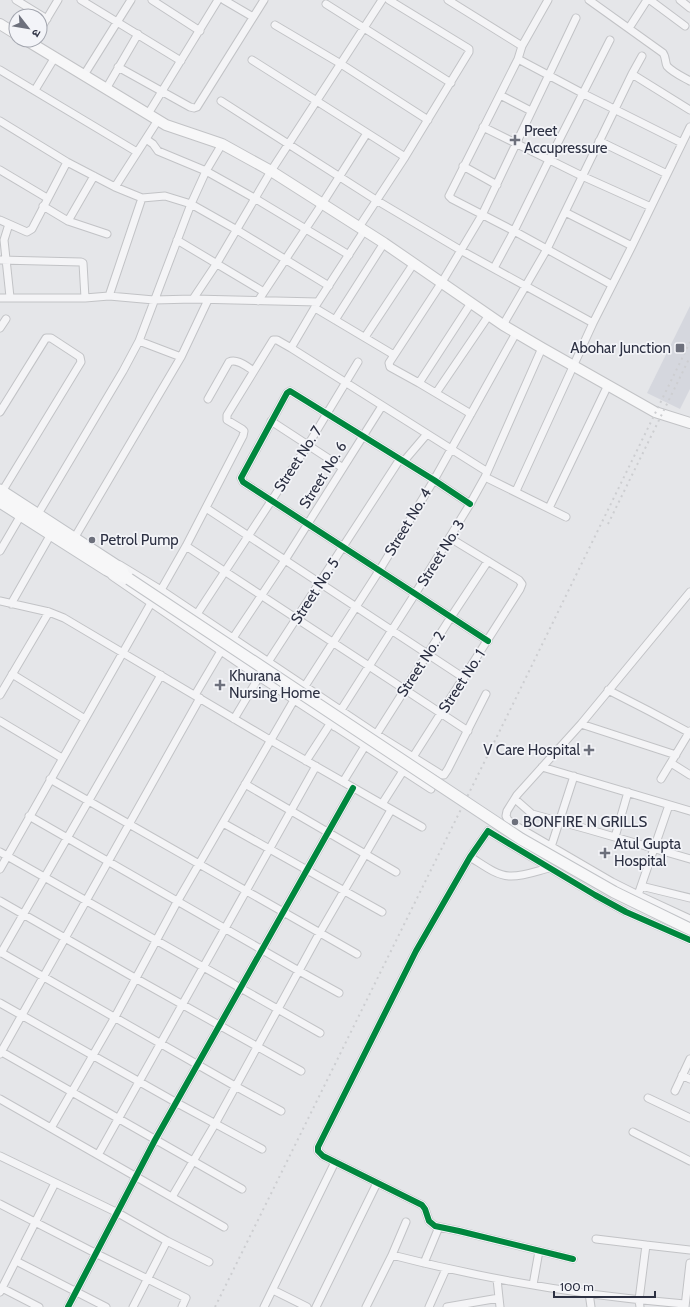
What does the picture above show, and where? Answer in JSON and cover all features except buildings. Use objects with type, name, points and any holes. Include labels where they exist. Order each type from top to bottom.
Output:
[{"type":"main road","points":[[41,48],[158,120],[174,128],[222,144],[271,171],[384,243],[503,325],[573,366],[655,412],[690,423]]},
{"type":"main road","points":[[0,495],[38,514],[72,542],[109,566],[118,576],[127,577],[521,838],[614,892],[690,929]]},
{"type":"main road","points":[[0,495],[21,514],[51,534],[72,542]]},
{"type":"street","points":[[16,0],[29,8]]},
{"type":"street","points":[[48,17],[58,0]]},
{"type":"street","points":[[81,0],[181,61]]},
{"type":"street","points":[[84,75],[132,0]]},
{"type":"street","points":[[152,0],[200,31]]},
{"type":"street","points":[[148,114],[163,92],[218,0]]},
{"type":"street","points":[[224,0],[253,17]]},
{"type":"street","points":[[118,67],[190,107],[197,107],[264,0]]},
{"type":"street","points":[[193,299],[256,199],[271,171],[382,0]]},
{"type":"street","points":[[291,348],[316,305],[349,255],[376,200],[405,157],[468,56],[469,49],[389,0]]},
{"type":"street","points":[[448,0],[522,46]]},
{"type":"street","points":[[548,0],[522,46],[518,59],[449,196],[612,286]]},
{"type":"street","points":[[628,28],[649,0],[685,26]]},
{"type":"street","points":[[680,0],[690,8]]},
{"type":"street","points":[[593,1],[663,53],[669,68],[690,80]]},
{"type":"street","points":[[326,4],[451,83]]},
{"type":"street","points":[[471,414],[419,383],[390,368],[389,363],[462,251],[482,215],[576,18]]},
{"type":"street","points":[[275,25],[341,64],[428,120]]},
{"type":"street","points":[[106,89],[138,34]]},
{"type":"street","points":[[494,268],[610,40]]},
{"type":"street","points":[[503,325],[547,249],[642,56]]},
{"type":"street","points":[[35,90],[55,57]]},
{"type":"street","points":[[518,59],[548,76],[682,143]]},
{"type":"street","points":[[252,60],[405,157]]},
{"type":"street","points":[[0,70],[137,152]]},
{"type":"street","points":[[632,74],[690,110]]},
{"type":"street","points":[[500,95],[531,111]]},
{"type":"street","points":[[221,101],[289,143],[376,200],[462,251],[592,323]]},
{"type":"street","points":[[115,187],[158,120]]},
{"type":"street","points":[[0,121],[67,162],[115,187],[142,198],[165,196],[191,204],[329,286]]},
{"type":"street","points":[[483,127],[582,176],[651,206]]},
{"type":"street","points":[[516,492],[592,323],[632,246],[690,127]]},
{"type":"street","points":[[258,301],[306,230],[367,134]]},
{"type":"street","points":[[146,139],[153,144],[158,151],[206,171],[349,255]]},
{"type":"street","points":[[599,141],[667,174]]},
{"type":"street","points":[[38,514],[139,342],[191,204],[206,171],[222,144]]},
{"type":"street","points":[[0,220],[27,232],[30,231],[67,162]]},
{"type":"street","points":[[463,166],[497,185]]},
{"type":"street","points":[[0,170],[48,198]]},
{"type":"street","points":[[68,221],[94,176]]},
{"type":"street","points":[[109,296],[142,198]]},
{"type":"street","points":[[43,206],[68,221],[107,234]]},
{"type":"street","points":[[565,212],[632,246]]},
{"type":"street","points":[[9,224],[4,240],[3,260],[10,297]]},
{"type":"street","points":[[177,240],[264,292]]},
{"type":"street","points":[[335,320],[384,243]]},
{"type":"street","points":[[3,260],[81,262],[83,263],[85,298]]},
{"type":"street","points":[[365,337],[414,263]]},
{"type":"street","points":[[0,298],[85,298],[109,296],[154,300],[193,299],[258,301],[316,305],[335,320],[394,355]]},
{"type":"street","points":[[72,542],[181,357],[208,300]]},
{"type":"street","points":[[419,383],[471,303]]},
{"type":"street","points":[[436,393],[489,315]]},
{"type":"street","points":[[0,328],[6,319]]},
{"type":"street","name":"Street No. 4","points":[[305,686],[379,571],[452,450],[516,333]]},
{"type":"street","points":[[0,412],[46,338],[51,338],[80,357],[81,362],[0,495]]},
{"type":"street","points":[[161,590],[186,546],[243,436],[244,431],[242,429],[226,419],[273,340],[277,340],[291,348],[452,450],[485,474],[516,492],[566,516]]},
{"type":"street","points":[[139,342],[181,357]]},
{"type":"street","name":"Street No. 3","points":[[306,761],[332,726],[470,504],[542,348]]},
{"type":"street","points":[[208,399],[229,362],[236,361],[254,371]]},
{"type":"street","name":"Street No. 7","points":[[197,614],[270,500],[308,445],[358,362]]},
{"type":"street","points":[[549,508],[608,385]]},
{"type":"street","points":[[470,504],[402,460],[292,392],[288,391],[240,479],[488,641]]},
{"type":"street","name":"Street No. 6","points":[[233,638],[285,560],[382,406]]},
{"type":"street","points":[[271,421],[344,468]]},
{"type":"street","name":"Street No. 5","points":[[268,662],[402,460],[427,434]]},
{"type":"street","points":[[206,508],[464,678]]},
{"type":"street","points":[[0,551],[21,514]]},
{"type":"street","points":[[12,604],[51,534]]},
{"type":"street","points":[[450,538],[488,561]]},
{"type":"street","points":[[186,546],[468,731]]},
{"type":"street","name":"Street No. 1","points":[[413,757],[488,641],[522,584],[520,580],[488,561]]},
{"type":"street","name":"Street No. 2","points":[[343,782],[367,748],[488,561]]},
{"type":"street","points":[[431,789],[332,726],[116,580],[109,566],[124,566],[376,734],[442,775],[448,769],[486,694]]},
{"type":"street","points":[[573,1259],[439,1227],[429,1221],[425,1209],[422,1206],[320,1154],[318,1147],[416,952],[470,857],[488,831],[506,816],[507,811],[515,799],[581,724],[690,592]]},
{"type":"street","points":[[682,602],[690,598]]},
{"type":"street","points":[[0,601],[49,612],[64,618],[234,719],[422,827]]},
{"type":"street","points":[[0,869],[151,604]]},
{"type":"street","points":[[0,695],[49,612]]},
{"type":"street","points":[[221,651],[198,697],[129,824],[0,1052],[242,1189]]},
{"type":"street","points":[[12,674],[85,719]]},
{"type":"street","points":[[161,675],[1,952],[235,1086],[281,1110]]},
{"type":"street","points":[[234,719],[259,677]]},
{"type":"street","points":[[608,690],[690,732],[661,779]]},
{"type":"street","points":[[50,1128],[115,1018],[156,939],[294,700]]},
{"type":"street","points":[[0,721],[62,758]]},
{"type":"street","points":[[581,724],[676,755]]},
{"type":"street","points":[[671,764],[690,775]]},
{"type":"street","points":[[98,1154],[316,766]]},
{"type":"street","points":[[542,767],[690,811]]},
{"type":"street","points":[[382,804],[403,771]]},
{"type":"street","points":[[551,847],[574,776]]},
{"type":"street","points":[[50,779],[357,954]]},
{"type":"street","points":[[245,784],[396,872]]},
{"type":"street","points":[[68,1307],[97,1254],[136,1176],[353,788]]},
{"type":"street","points":[[615,837],[628,792]]},
{"type":"street","points":[[515,799],[532,814],[690,859]]},
{"type":"street","points":[[638,895],[669,805]]},
{"type":"street","points":[[172,1197],[215,1124],[320,934],[391,810]]},
{"type":"street","points":[[29,816],[299,972],[339,993]]},
{"type":"street","points":[[506,816],[508,820],[516,826],[551,847],[638,895],[690,919]]},
{"type":"street","points":[[223,823],[382,912]]},
{"type":"street","points":[[488,831],[626,912],[690,940]]},
{"type":"street","points":[[0,852],[44,878],[279,1008],[320,1033]]},
{"type":"street","points":[[470,857],[492,870],[510,876],[536,872],[549,868]]},
{"type":"street","points":[[641,886],[690,898]]},
{"type":"street","points":[[0,901],[135,978],[302,1070]]},
{"type":"street","points":[[0,1003],[262,1149]]},
{"type":"street","points":[[674,1091],[690,1059]]},
{"type":"street","points":[[682,1076],[690,1079]]},
{"type":"street","points":[[648,1098],[690,1118]]},
{"type":"street","points":[[0,1099],[224,1227]]},
{"type":"street","points":[[633,1132],[690,1161]]},
{"type":"street","points":[[0,1156],[118,1213],[167,1241],[209,1262]]},
{"type":"street","points":[[264,1307],[335,1162]]},
{"type":"street","points":[[39,1307],[1,1290],[55,1183]]},
{"type":"street","points":[[316,1307],[377,1183]]},
{"type":"street","points":[[0,1204],[186,1298],[182,1307]]},
{"type":"street","points":[[366,1307],[392,1255],[406,1222]]},
{"type":"street","points":[[424,1263],[439,1227]]},
{"type":"street","points":[[596,1239],[690,1250]]},
{"type":"street","points":[[133,1307],[167,1241]]},
{"type":"street","points":[[639,1304],[646,1245]]},
{"type":"street","points":[[533,1285],[539,1251]]},
{"type":"street","points":[[392,1255],[446,1269],[497,1279],[589,1293],[639,1304],[685,1305],[690,1263]]},
{"type":"street","points":[[16,1261],[106,1307]]},
{"type":"street","points":[[429,1307],[446,1269]]},
{"type":"street","points":[[497,1279],[500,1307]]},
{"type":"street","points":[[273,1290],[307,1307]]},
{"type":"street","points":[[589,1293],[591,1307]]},
{"type":"street","points":[[447,1307],[499,1298]]},
{"type":"shaded area","name":"Abohar Junction","points":[[690,306],[690,389],[680,409],[647,393]]},
{"type":"railway","points":[[215,1307],[690,342]]},
{"type":"railway","points":[[608,524],[690,357]]},
{"type":"cycle path","points":[[470,504],[290,391],[287,393],[241,478],[243,482],[488,641]]},
{"type":"cycle path","points":[[68,1307],[155,1140],[353,788]]},
{"type":"cycle path","points":[[573,1259],[435,1226],[429,1221],[422,1205],[323,1156],[318,1151],[318,1147],[416,951],[470,857],[488,831],[626,912],[690,940]]},
{"type":"place","name":"Preet Accupressure","points":[[515,140]]},
{"type":"place","name":"Abohar Junction","points":[[680,348]]},
{"type":"place","name":"Petrol Pump","points":[[92,540]]},
{"type":"place","name":"Khurana Nursing Home","points":[[220,685]]},
{"type":"place","name":"V Care Hospital","points":[[589,750]]},
{"type":"place","name":"BONFIRE N GRILLS","points":[[515,822]]},
{"type":"place","name":"Atul Gupta Hospital","points":[[605,853]]}]
